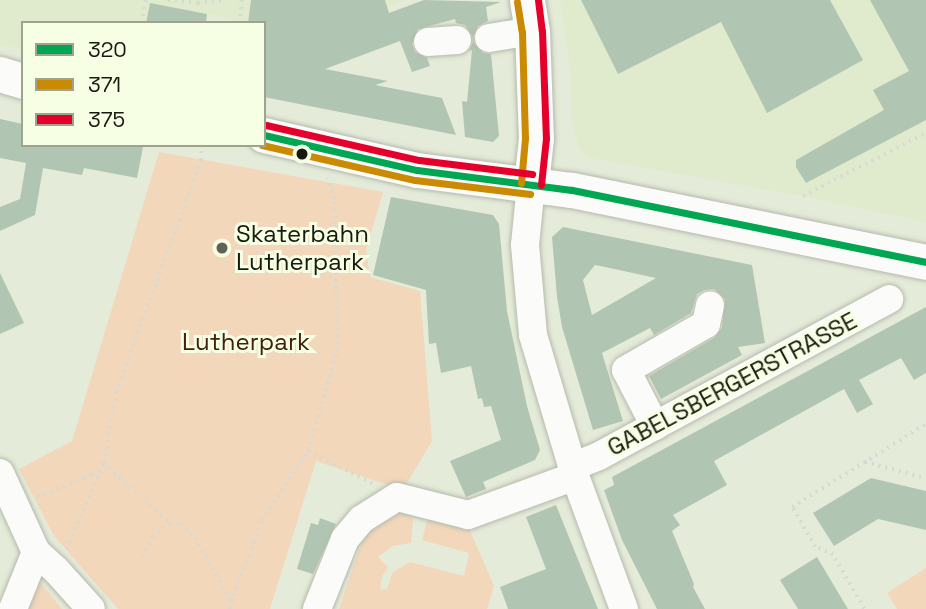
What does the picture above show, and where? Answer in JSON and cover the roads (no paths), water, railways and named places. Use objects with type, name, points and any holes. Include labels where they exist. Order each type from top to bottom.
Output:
[{"type":"main road","points":[[530,16],[536,138],[531,184]]},
{"type":"main road","points":[[0,74],[21,80]]},
{"type":"main road","points":[[0,90],[21,91]]},
{"type":"main road","points":[[266,136],[417,170],[531,184],[926,262]]},
{"type":"street","points":[[489,38],[530,16]]},
{"type":"street","points":[[428,42],[457,40]]},
{"type":"street","points":[[531,184],[525,245],[532,323],[574,472],[624,609]]},
{"type":"street","name":"GABELSBERGERSTRASSE","points":[[317,609],[345,539],[362,519],[397,497],[468,515],[574,472],[890,299]]},
{"type":"street","points":[[654,426],[626,370],[706,324],[710,305]]},
{"type":"street","points":[[0,473],[46,561],[91,609]]},
{"type":"street","points":[[13,609],[46,561]]},
{"type":"place","name":"Skaterbahn Lutherpark","points":[[222,248]]},
{"type":"park label","name":"Lutherpark","points":[[246,342]]}]
